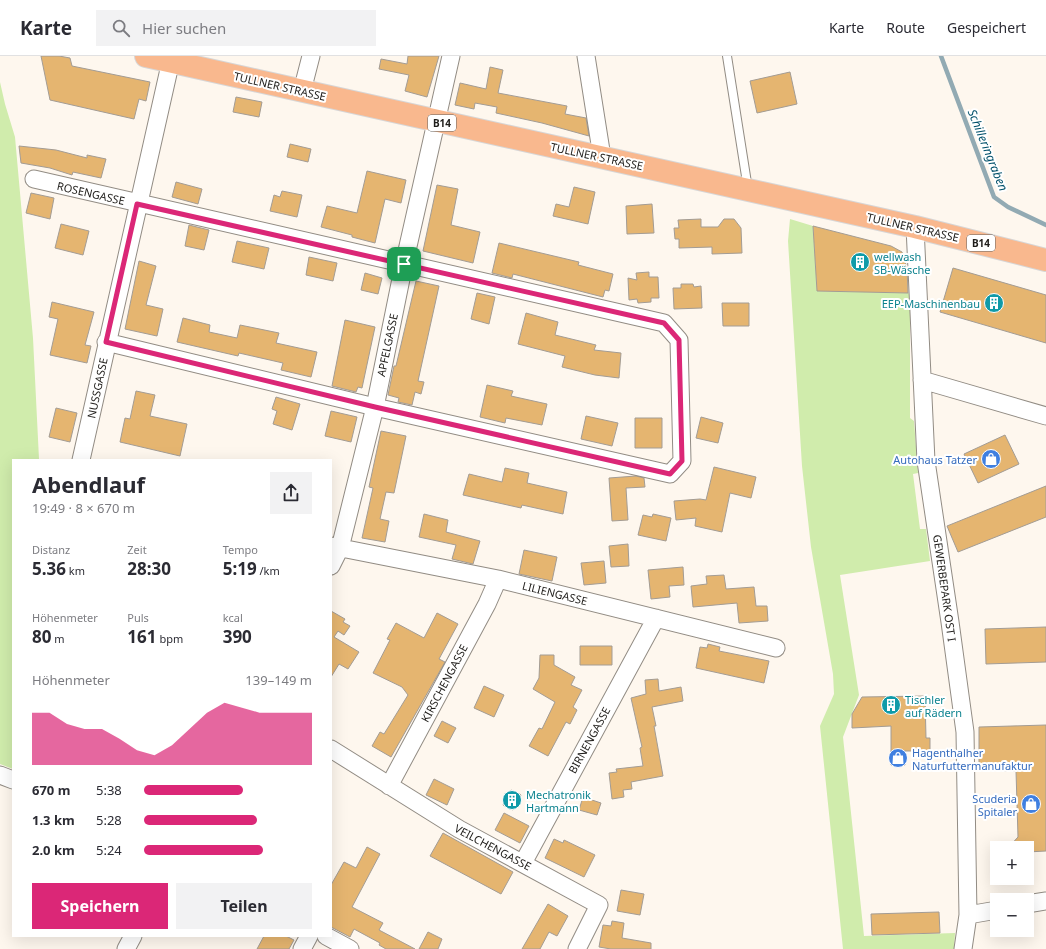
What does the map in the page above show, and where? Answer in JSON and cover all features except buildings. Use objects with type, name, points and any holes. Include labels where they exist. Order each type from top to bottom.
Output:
[{"type":"main road","name":"TULLNER STRASSE","points":[[146,56],[171,59],[302,92],[915,227],[1046,260]]},
{"type":"street","points":[[302,92],[311,56]]},
{"type":"street","name":"APFELGASSE","points":[[332,562],[375,407],[404,264],[451,56]]},
{"type":"street","points":[[586,56],[602,157]]},
{"type":"street","name":"NUSSGASSE","points":[[81,459],[154,128],[171,59]]},
{"type":"street","name":"ROSENGASSE","points":[[34,179],[137,204],[664,323],[679,340],[682,461],[670,474],[375,407]]},
{"type":"street","name":"GEWERBEPARK OST I","points":[[915,227],[926,461],[965,732],[968,915],[963,949]]},
{"type":"street","points":[[106,342],[375,407]]},
{"type":"street","points":[[922,380],[1046,416]]},
{"type":"street","name":"LILIENGASSE","points":[[336,547],[498,579],[776,648]]},
{"type":"street","name":"KIRSCHENGASSE","points":[[389,786],[487,604],[498,579]]},
{"type":"street","name":"BIRNENGASSE","points":[[523,863],[656,618]]},
{"type":"street","name":"VEILCHENGASSE","points":[[332,750],[459,829],[599,905],[576,949]]},
{"type":"street","points":[[0,775],[12,780]]},
{"type":"street","points":[[1034,903],[1046,901]]},
{"type":"street","points":[[968,915],[990,911]]},
{"type":"street","points":[[126,949],[133,937]]},
{"type":"street","points":[[302,949],[308,937]]},
{"type":"street","points":[[328,937],[350,949]]},
{"type":"lane","points":[[727,56],[749,190]]},
{"type":"green space","points":[[0,82],[15,137],[33,338],[39,459],[12,459],[12,769],[0,764]]},
{"type":"green space","points":[[790,219],[813,226],[817,291],[910,293],[910,418],[914,421],[918,473],[913,474],[920,529],[926,529],[930,561],[840,575],[859,695],[843,737],[864,936],[955,933],[954,949],[843,949],[820,726],[834,694],[833,674],[811,547],[802,466],[788,241]]},
{"type":"waterway","name":"Schilleringraben","points":[[941,56],[994,197],[1008,207],[1046,225]]},
{"type":"place","name":"wellwash SB-Wäsche","points":[[860,262]]},
{"type":"place","name":"EEP-Maschinenbau","points":[[994,303]]},
{"type":"place","name":"Autohaus Tatzer","points":[[991,459]]},
{"type":"place","name":"Tischler auf Rädern","points":[[891,705]]},
{"type":"place","name":"Hagenthalher Naturfuttermanufaktur","points":[[898,758]]},
{"type":"place","name":"Mechatronik Hartmann","points":[[512,800]]},
{"type":"place","name":"Scuderia Spitaler","points":[[1031,804]]},
{"type":"route","points":[[137,204],[404,264],[664,323],[679,340],[682,461],[670,474],[375,407],[106,342],[137,204]]}]
